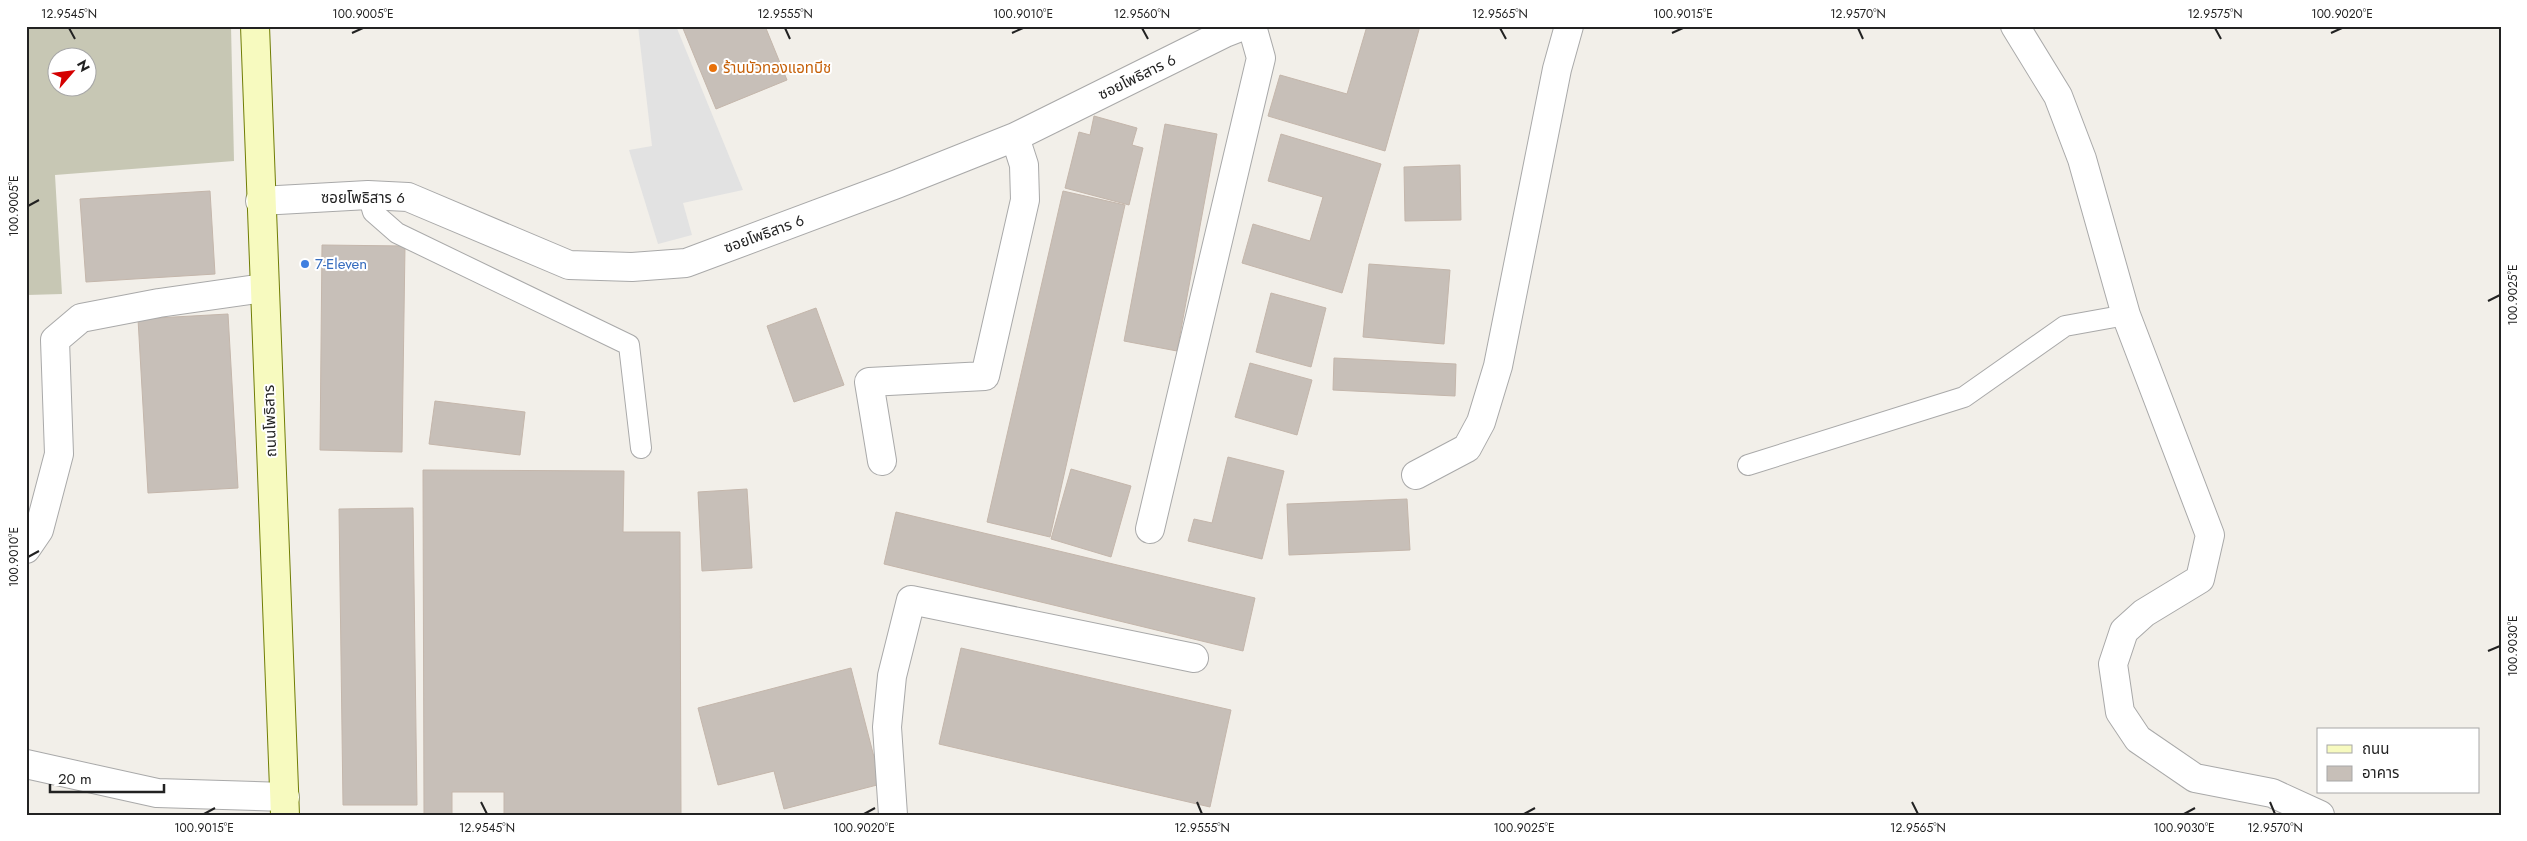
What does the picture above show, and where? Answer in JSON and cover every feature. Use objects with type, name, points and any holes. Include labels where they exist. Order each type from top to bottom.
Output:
[{"type":"street","name":"ถนนโพธิสาร","points":[[255,26],[260,201],[285,806]]},
{"type":"street","points":[[1150,529],[1261,58],[1252,26]]},
{"type":"street","points":[[1416,475],[1467,448],[1481,422],[1498,366],[1557,69],[1569,26]]},
{"type":"street","points":[[2015,26],[2058,96],[2065,114],[2082,159],[2126,315],[2210,535],[2200,579],[2144,613],[2124,631],[2114,664],[2120,712],[2138,739],[2195,778],[2272,793],[2320,815]]},
{"type":"street","name":"ซอยโพธิสาร 6","points":[[260,201],[368,194],[408,197],[569,265],[632,267],[686,263],[897,184],[1015,137],[1230,29]]},
{"type":"street","points":[[882,461],[869,382],[985,376],[1025,200],[1024,165],[1015,137]]},
{"type":"street","points":[[26,549],[39,530],[59,454],[55,340],[82,318],[159,303],[264,288]]},
{"type":"street","points":[[893,815],[887,727],[892,676],[911,600],[1194,658]]},
{"type":"street","points":[[26,764],[157,793],[285,806]]},
{"type":"lane","points":[[368,194],[373,212],[397,233],[629,345],[641,448]]},
{"type":"lane","points":[[1748,465],[1964,397],[2065,326],[2126,315]]},
{"type":"shaded area","points":[[26,26],[231,26],[234,161],[55,175],[62,294],[27,295],[26,311]]},
{"type":"shaded area","points":[[638,26],[676,26],[743,190],[683,203],[692,235],[658,244],[629,150],[652,146]]},
{"type":"building","points":[[682,26],[765,26],[787,80],[716,109]]},
{"type":"building","points":[[1367,26],[1420,26],[1385,151],[1268,116],[1280,75],[1347,94]]},
{"type":"building","points":[[1094,116],[1137,128],[1132,145],[1143,148],[1129,205],[1065,188],[1079,132],[1090,135]]},
{"type":"building","points":[[1165,124],[1217,134],[1177,351],[1124,341]]},
{"type":"building","points":[[1281,134],[1381,164],[1342,293],[1242,263],[1253,224],[1310,241],[1323,197],[1268,181]]},
{"type":"building","points":[[1460,165],[1461,220],[1405,221],[1404,167]]},
{"type":"building","points":[[210,191],[215,274],[86,282],[80,199]]},
{"type":"building","points":[[1063,191],[1125,205],[1050,537],[987,522]]},
{"type":"building","points":[[322,245],[405,246],[402,452],[320,450]]},
{"type":"building","points":[[1369,264],[1450,270],[1444,344],[1363,337]]},
{"type":"building","points":[[1271,293],[1326,308],[1311,367],[1256,352]]},
{"type":"building","points":[[816,308],[844,385],[794,402],[767,326]]},
{"type":"building","points":[[228,314],[238,488],[148,493],[138,319]]},
{"type":"building","points":[[1334,358],[1456,364],[1455,396],[1333,390]]},
{"type":"building","points":[[1250,363],[1312,380],[1297,435],[1235,417]]},
{"type":"building","points":[[435,401],[525,412],[520,455],[429,444]]},
{"type":"building","points":[[1228,457],[1284,471],[1262,559],[1188,541],[1194,519],[1212,523]]},
{"type":"building","points":[[1071,469],[1131,486],[1111,557],[1051,539]]},
{"type":"building","points":[[423,470],[624,471],[623,532],[680,532],[681,815],[504,815],[504,792],[452,792],[452,815],[424,815]]},
{"type":"building","points":[[747,489],[752,568],[702,571],[698,492]]},
{"type":"building","points":[[1407,499],[1410,550],[1289,555],[1287,504]]},
{"type":"building","points":[[413,508],[417,805],[343,805],[339,509]]},
{"type":"building","points":[[896,512],[1255,598],[1243,651],[884,564]]},
{"type":"building","points":[[961,648],[1231,710],[1210,807],[939,744]]},
{"type":"building","points":[[851,668],[881,784],[784,809],[774,771],[718,785],[698,708]]},
{"type":"place","name":"ร้านบัวทองแอทบีช","points":[[713,68]]},
{"type":"place","name":"7-Eleven","points":[[305,264]]}]
